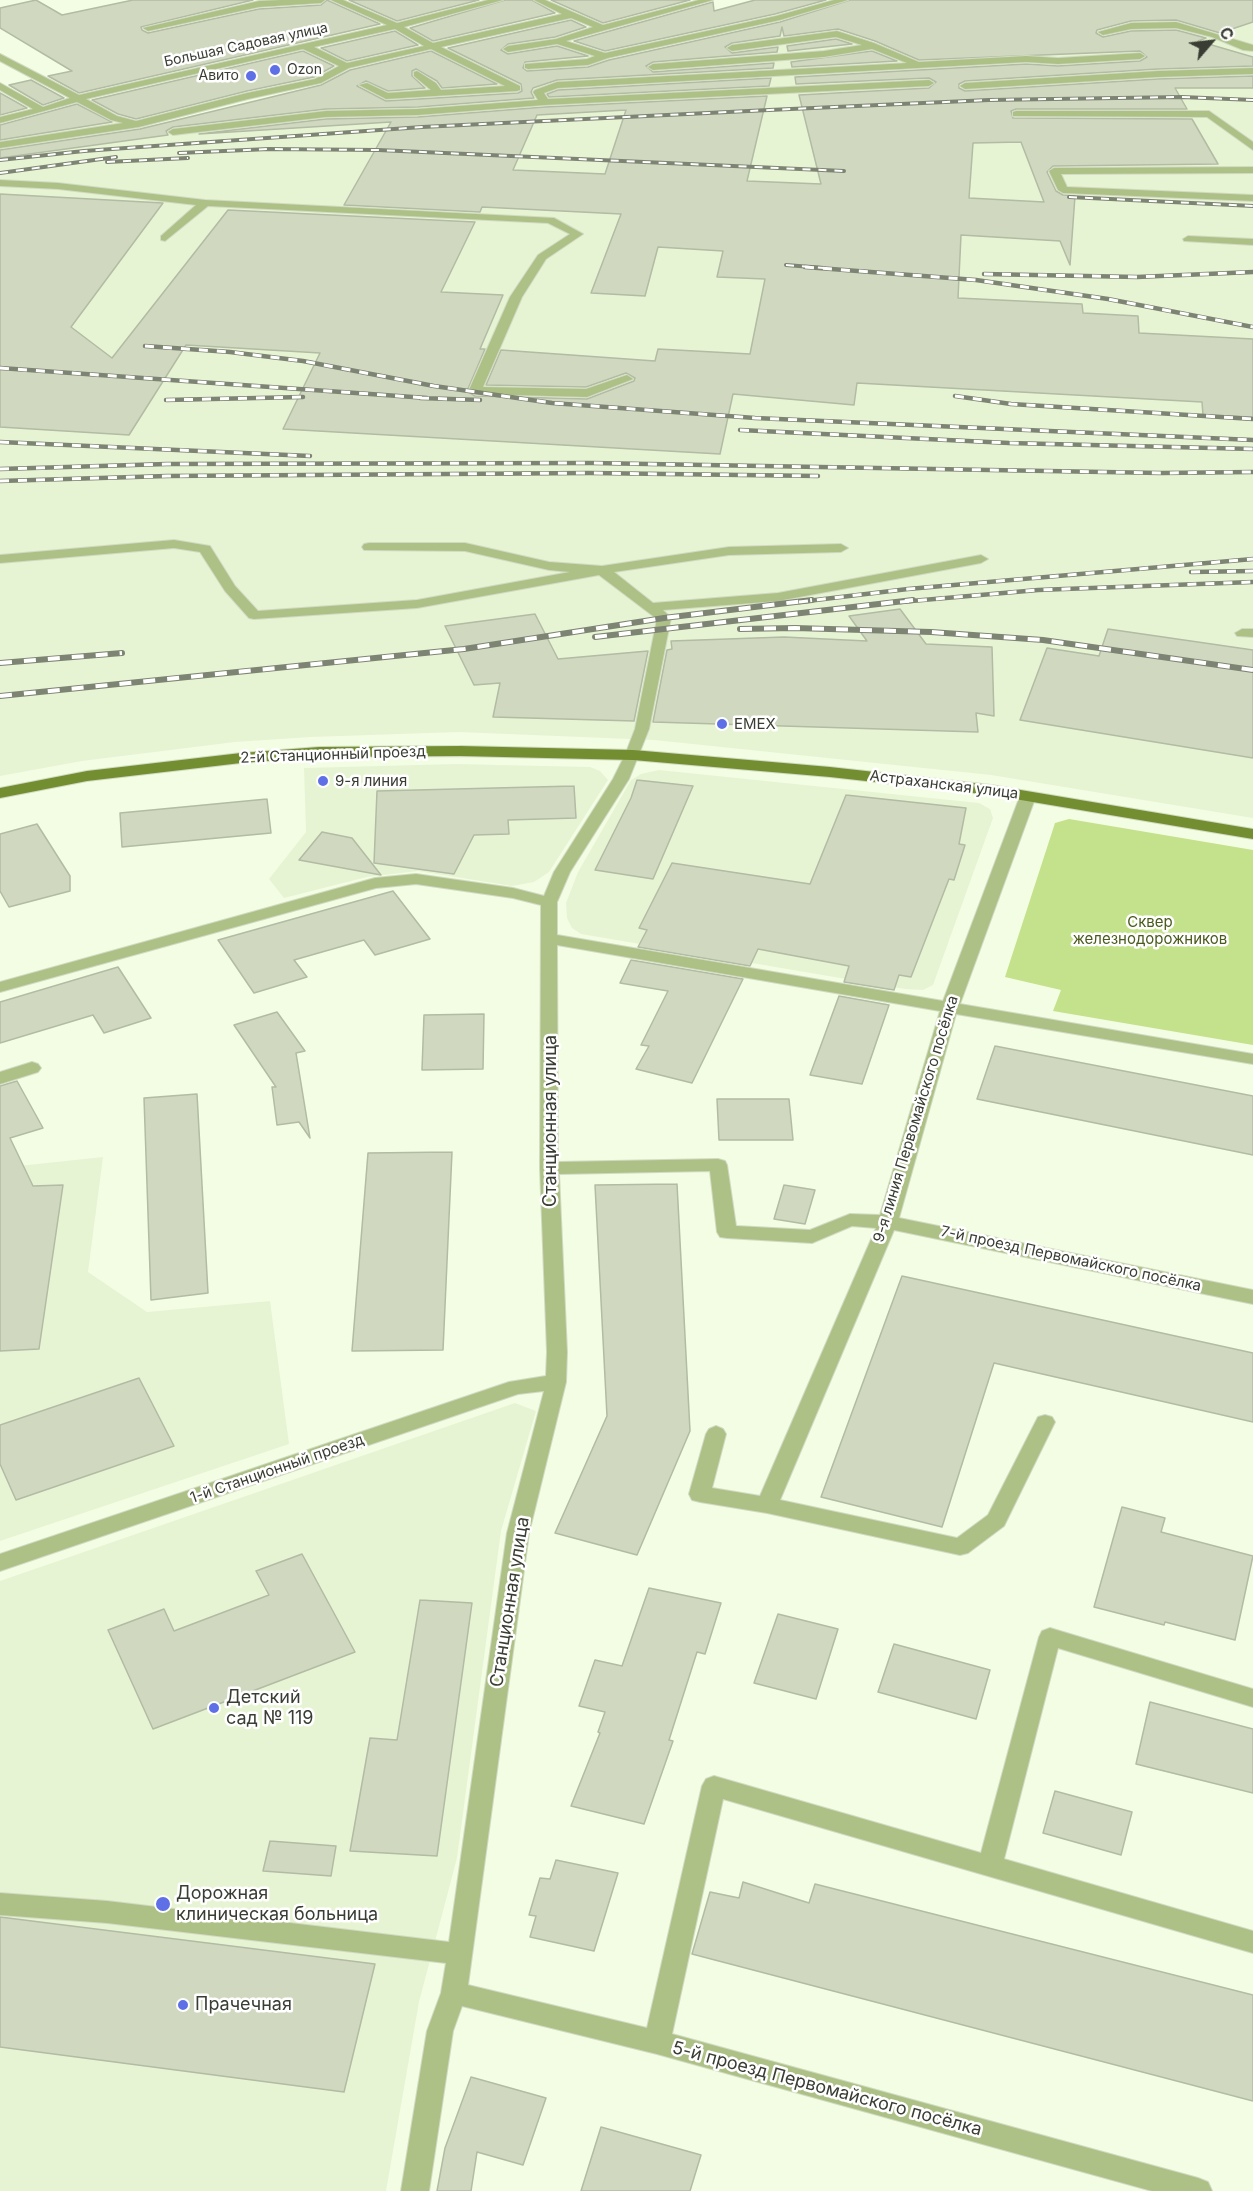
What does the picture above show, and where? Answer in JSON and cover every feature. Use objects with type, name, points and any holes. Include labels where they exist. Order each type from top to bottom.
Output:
[{"type":"main road","name":"2-й Станционный проезд","points":[[0,793],[87,776],[240,758],[319,752],[460,751],[633,755]]},
{"type":"main road","name":"Астраханская улица","points":[[633,755],[830,772],[1028,795],[1253,834]]},
{"type":"street","points":[[148,28],[259,4],[321,0]]},
{"type":"street","points":[[335,0],[396,26],[431,46],[517,88]]},
{"type":"street","name":"Большая Садовая улица","points":[[0,120],[42,110],[102,91],[396,26],[499,0]]},
{"type":"street","points":[[538,0],[602,28]]},
{"type":"street","points":[[508,49],[558,41],[709,0]]},
{"type":"street","points":[[528,66],[588,62],[605,56],[777,18],[844,0]]},
{"type":"street","points":[[0,145],[139,124],[247,96],[318,81],[346,66],[570,15]]},
{"type":"street","points":[[1103,32],[1131,26],[1176,26],[1215,35],[1246,48],[1253,48]]},
{"type":"street","points":[[732,48],[837,34],[921,65]]},
{"type":"street","points":[[558,41],[576,49],[605,56]]},
{"type":"street","points":[[304,46],[346,66]]},
{"type":"street","points":[[653,67],[824,54],[873,46]]},
{"type":"street","points":[[364,85],[386,96],[517,88],[538,92],[557,85],[584,83],[1140,56]]},
{"type":"street","points":[[0,57],[114,118],[139,124]]},
{"type":"street","points":[[965,86],[1158,74],[1253,71]]},
{"type":"street","points":[[417,74],[433,85],[438,93]]},
{"type":"street","points":[[172,132],[326,114],[418,112],[545,102],[930,83]]},
{"type":"street","points":[[0,86],[42,110]]},
{"type":"street","points":[[538,92],[545,102]]},
{"type":"street","points":[[1016,114],[1209,114],[1253,147]]},
{"type":"street","points":[[1253,170],[1054,171],[1063,190],[1253,198]]},
{"type":"street","points":[[0,183],[58,186],[206,203],[550,220],[578,234],[542,258],[516,297],[475,390],[587,393],[627,380]]},
{"type":"street","points":[[165,238],[206,203]]},
{"type":"street","points":[[1188,239],[1253,242]]},
{"type":"street","points":[[0,559],[174,543],[205,549],[230,588],[254,615],[417,603],[602,570],[729,551],[841,548]]},
{"type":"street","points":[[369,547],[465,547],[549,566],[602,570],[649,607],[778,597],[981,559]]},
{"type":"street","name":"Станционная улица","points":[[415,2191],[440,2031],[454,1993],[518,1533],[556,1382],[557,1352],[549,1168],[549,902],[562,873],[621,779],[642,729],[664,618],[649,607]]},
{"type":"street","name":"9-я линия Первомайского посёлка","points":[[767,1505],[888,1222],[950,1006],[1028,795]]},
{"type":"street","points":[[0,987],[375,883],[416,879],[513,893],[549,902]]},
{"type":"street","points":[[550,939],[1253,1059]]},
{"type":"street","points":[[0,1078],[32,1068]]},
{"type":"street","name":"7-й проезд Первомайского посёлка","points":[[549,1168],[718,1165],[727,1232],[812,1237],[850,1220],[888,1222],[1253,1297]]},
{"type":"street","name":"1-й Станционный проезд","points":[[0,1563],[516,1388],[556,1382]]},
{"type":"street","points":[[716,1434],[700,1494],[767,1505],[960,1547],[996,1520],[1045,1422]]},
{"type":"street","points":[[990,1866],[1050,1637],[1253,1698]]},
{"type":"street","points":[[657,2042],[714,1786],[1253,1942]]},
{"type":"street","points":[[0,1904],[107,1912],[460,1954]]},
{"type":"street","name":"5-й проезд Первомайского посёлка","points":[[454,1993],[657,2042],[1198,2191]]},
{"type":"shaded area","points":[[1235,0],[1253,0],[1253,818],[991,775],[654,740],[459,732],[235,742],[82,761],[0,776],[0,127],[89,109],[130,128],[164,123],[343,83],[333,77],[450,47],[544,31],[535,26],[550,23],[572,33],[567,47],[614,58],[788,29],[796,35],[835,31],[885,46],[1038,39],[1094,39]]},
{"type":"shaded area","points":[[456,764],[590,767],[600,771],[608,780],[549,872],[534,882],[512,886],[418,871],[367,877],[284,898],[269,879],[306,832],[304,768]]},
{"type":"shaded area","points":[[659,770],[979,803],[990,809],[993,818],[933,985],[923,990],[905,989],[581,934],[572,928],[567,918],[566,903],[578,872],[631,780],[641,774]]},
{"type":"shaded area","points":[[103,1157],[88,1272],[147,1312],[270,1301],[289,1444],[0,1541],[0,1168]]},
{"type":"shaded area","points":[[515,1403],[536,1411],[501,1531],[457,1858],[419,2002],[386,2191],[0,2191],[0,1581]]},
{"type":"green space","name":"Сквер железнодорожников","points":[[1069,819],[1253,850],[1253,1045],[1053,1011],[1061,990],[1005,977],[1055,823]]},
{"type":"building","points":[[36,0],[62,15],[133,0],[253,0],[141,27],[148,33],[259,9],[321,5],[327,0],[380,24],[79,93],[48,76],[72,71],[0,28],[0,8]]},
{"type":"building","points":[[349,0],[479,0],[397,21]]},
{"type":"building","points":[[505,0],[532,0],[555,13],[433,41],[410,28]]},
{"type":"building","points":[[551,0],[690,0],[603,23]]},
{"type":"building","points":[[755,0],[826,0],[775,14],[605,51],[574,41],[713,2],[714,11]]},
{"type":"building","points":[[850,0],[1253,0],[1253,22],[1220,33],[1176,20],[1131,21],[1097,30],[1096,33],[1103,37],[1131,31],[1176,30],[1206,38],[1198,41],[1253,57],[1253,66],[1158,69],[965,81],[959,84],[959,88],[965,91],[1158,79],[1253,76],[1253,88],[1175,88],[1187,109],[1016,109],[1011,111],[1013,118],[1192,119],[1218,164],[1053,166],[1047,172],[1056,191],[1063,195],[1075,196],[1070,265],[1060,241],[961,235],[958,298],[1082,304],[1083,313],[1138,316],[1139,333],[1253,339],[1253,417],[1203,415],[1202,402],[857,383],[854,405],[733,394],[720,454],[283,429],[320,353],[186,345],[129,435],[0,427],[0,194],[163,203],[71,327],[112,358],[228,210],[475,222],[441,292],[503,295],[480,349],[485,349],[467,391],[475,396],[587,399],[634,381],[635,378],[626,373],[586,387],[486,385],[501,350],[655,361],[658,349],[750,354],[765,279],[717,277],[723,251],[658,247],[645,296],[591,293],[621,214],[482,207],[480,212],[344,205],[391,122],[199,134],[326,119],[418,117],[545,107],[767,96],[747,181],[821,184],[799,95],[929,88],[936,82],[929,78],[796,84],[795,77],[1026,64],[1058,66],[1140,61],[1147,57],[1140,51],[919,60],[875,41],[838,29],[784,36],[782,27],[780,36],[732,43],[725,47],[732,53],[778,47],[777,52],[653,62],[646,66],[653,72],[774,63],[773,68],[557,80],[533,88],[531,92],[534,98],[418,107],[326,109],[173,127],[166,131],[168,135],[0,158],[0,150],[140,129],[321,85],[350,70],[431,51],[497,84],[442,88],[437,81],[416,69],[412,71],[412,76],[425,88],[388,91],[366,81],[357,86],[386,101],[518,93],[522,91],[521,84],[448,48],[571,20],[586,27],[555,37],[508,44],[501,50],[508,54],[557,46],[588,56],[525,62],[523,68],[527,71],[588,67],[609,60],[780,22]],"holes":[[[626,110],[605,174],[513,170],[537,115]],[[1021,142],[1044,202],[969,198],[973,143]]]},
{"type":"building","points":[[395,31],[418,45],[347,61],[321,48]]},
{"type":"building","points":[[836,39],[852,44],[788,51],[787,46]]},
{"type":"building","points":[[303,51],[334,66],[314,77],[136,119],[118,114],[92,100]]},
{"type":"building","points":[[872,51],[897,61],[792,67],[791,62]]},
{"type":"building","points":[[771,78],[769,86],[549,97],[547,94],[558,90]]},
{"type":"building","points":[[31,80],[64,98],[43,105],[9,85]]},
{"type":"building","points":[[0,93],[27,108],[0,115]]},
{"type":"building","points":[[77,104],[112,122],[0,140],[0,125]]},
{"type":"building","points":[[900,609],[926,644],[992,647],[994,716],[976,713],[978,732],[653,722],[667,650],[672,649],[671,641],[784,637],[867,641],[849,616]]},
{"type":"building","points":[[535,614],[558,659],[648,651],[634,721],[493,717],[500,683],[474,685],[445,626]]},
{"type":"building","points":[[1108,629],[1253,650],[1253,758],[1020,720],[1047,648],[1099,656]]},
{"type":"building","points":[[637,780],[693,786],[653,879],[595,870],[631,798]]},
{"type":"building","points":[[574,786],[576,818],[508,820],[509,834],[474,835],[454,874],[374,863],[377,791]]},
{"type":"building","points":[[846,795],[966,808],[959,844],[965,845],[954,880],[949,879],[911,977],[899,975],[894,990],[844,982],[849,966],[758,949],[750,966],[638,947],[647,930],[639,928],[672,863],[810,884]]},
{"type":"building","points":[[267,799],[271,833],[122,847],[120,813]]},
{"type":"building","points":[[37,824],[70,876],[70,891],[9,907],[0,891],[0,834]]},
{"type":"building","points":[[322,832],[352,838],[381,875],[299,860]]},
{"type":"building","points":[[393,891],[430,939],[375,955],[364,940],[294,960],[307,977],[254,993],[218,940]]},
{"type":"building","points":[[631,960],[743,979],[692,1083],[636,1069],[649,1046],[641,1045],[668,991],[620,983]]},
{"type":"building","points":[[118,967],[151,1018],[104,1033],[93,1015],[0,1043],[0,1002]]},
{"type":"building","points":[[839,996],[889,1005],[862,1084],[810,1075]]},
{"type":"building","points":[[277,1012],[305,1051],[296,1053],[310,1138],[299,1122],[277,1125],[272,1087],[276,1087],[234,1025]]},
{"type":"building","points":[[484,1014],[483,1069],[422,1070],[424,1015]]},
{"type":"building","points":[[995,1046],[1253,1096],[1253,1155],[977,1099]]},
{"type":"building","points":[[17,1081],[43,1128],[10,1138],[33,1186],[63,1185],[39,1349],[0,1351],[0,1086]]},
{"type":"building","points":[[197,1094],[208,1293],[151,1300],[144,1098]]},
{"type":"building","points":[[717,1099],[789,1099],[793,1140],[719,1140]]},
{"type":"building","points":[[452,1152],[443,1350],[352,1351],[368,1153]]},
{"type":"building","points":[[677,1184],[690,1431],[637,1555],[555,1533],[607,1416],[595,1185]]},
{"type":"building","points":[[784,1185],[815,1190],[805,1224],[774,1219]]},
{"type":"building","points":[[902,1276],[1253,1353],[1253,1422],[994,1363],[942,1527],[821,1497]]},
{"type":"building","points":[[139,1378],[174,1446],[16,1500],[0,1464],[0,1425]]},
{"type":"building","points":[[1122,1507],[1165,1518],[1161,1532],[1253,1556],[1235,1640],[1094,1607]]},
{"type":"building","points":[[302,1554],[355,1652],[153,1729],[108,1630],[164,1609],[174,1631],[269,1595],[256,1571]]},
{"type":"building","points":[[649,1588],[721,1603],[705,1654],[697,1652],[669,1740],[673,1741],[644,1824],[571,1806],[600,1733],[598,1732],[605,1712],[579,1706],[595,1660],[622,1666]]},
{"type":"building","points":[[420,1600],[472,1603],[437,1856],[350,1851],[370,1738],[397,1740]]},
{"type":"building","points":[[778,1614],[838,1629],[816,1699],[754,1683]]},
{"type":"building","points":[[894,1644],[990,1670],[976,1719],[878,1692]]},
{"type":"building","points":[[1150,1702],[1253,1729],[1253,1793],[1136,1764]]},
{"type":"building","points":[[1055,1791],[1132,1812],[1121,1855],[1043,1833]]},
{"type":"building","points":[[270,1841],[336,1846],[331,1876],[263,1871]]},
{"type":"building","points":[[556,1860],[618,1873],[594,1951],[530,1937],[536,1916],[529,1915],[540,1878],[550,1879]]},
{"type":"building","points":[[743,1882],[809,1903],[815,1884],[1253,1995],[1253,2101],[692,1954],[710,1892],[739,1898]]},
{"type":"building","name":"Прачечная","points":[[0,1917],[375,1964],[344,2092],[0,2047]]},
{"type":"building","points":[[471,2077],[546,2098],[523,2165],[477,2152],[471,2191],[437,2191],[445,2148]]},
{"type":"building","points":[[601,2127],[701,2155],[690,2191],[581,2191]]},
{"type":"railway","points":[[0,160],[84,151],[422,127],[769,110],[989,100],[1182,97],[1253,100]]},
{"type":"railway","points":[[179,153],[269,149],[378,150],[844,171]]},
{"type":"railway","points":[[0,173],[116,157]]},
{"type":"railway","points":[[107,162],[188,158]]},
{"type":"railway","points":[[1069,197],[1253,206]]},
{"type":"railway","points":[[786,265],[824,268]]},
{"type":"railway","points":[[805,267],[976,280],[1108,299],[1253,327]]},
{"type":"railway","points":[[984,274],[1137,277],[1253,272]]},
{"type":"railway","points":[[145,346],[230,352],[303,361],[434,386],[552,403],[755,418],[1253,440]]},
{"type":"railway","points":[[0,368],[427,398]]},
{"type":"railway","points":[[955,396],[1011,404],[1253,419]]},
{"type":"railway","points":[[166,400],[303,397]]},
{"type":"railway","points":[[420,398],[480,400]]},
{"type":"railway","points":[[740,430],[1009,443],[1253,449]]},
{"type":"railway","points":[[0,442],[310,456]]},
{"type":"railway","points":[[0,469],[167,464],[592,463],[1161,473],[1253,472]]},
{"type":"railway","points":[[0,481],[167,476],[590,473],[818,476]]},
{"type":"railway","points":[[799,602],[908,589],[1253,559]]},
{"type":"railway","points":[[1191,572],[1253,571]]},
{"type":"railway","points":[[900,602],[1038,590],[1253,582]]},
{"type":"railway","points":[[0,696],[464,649],[664,618],[812,600]]},
{"type":"railway","points":[[595,637],[913,600]]},
{"type":"railway","points":[[740,629],[795,628],[931,632],[1043,640],[1253,670]]},
{"type":"railway","points":[[0,663],[122,653]]},
{"type":"place","name":"Ozon","points":[[275,70]]},
{"type":"place","name":"Авито","points":[[251,76]]},
{"type":"place","name":"EMEX","points":[[722,724]]},
{"type":"place","name":"9-я линия","points":[[323,781]]},
{"type":"place","name":"Детский сад № 119","points":[[214,1708]]},
{"type":"place","name":"Дорожная клиническая больница","points":[[163,1904]]},
{"type":"place","name":"Прачечная","points":[[183,2005]]}]
